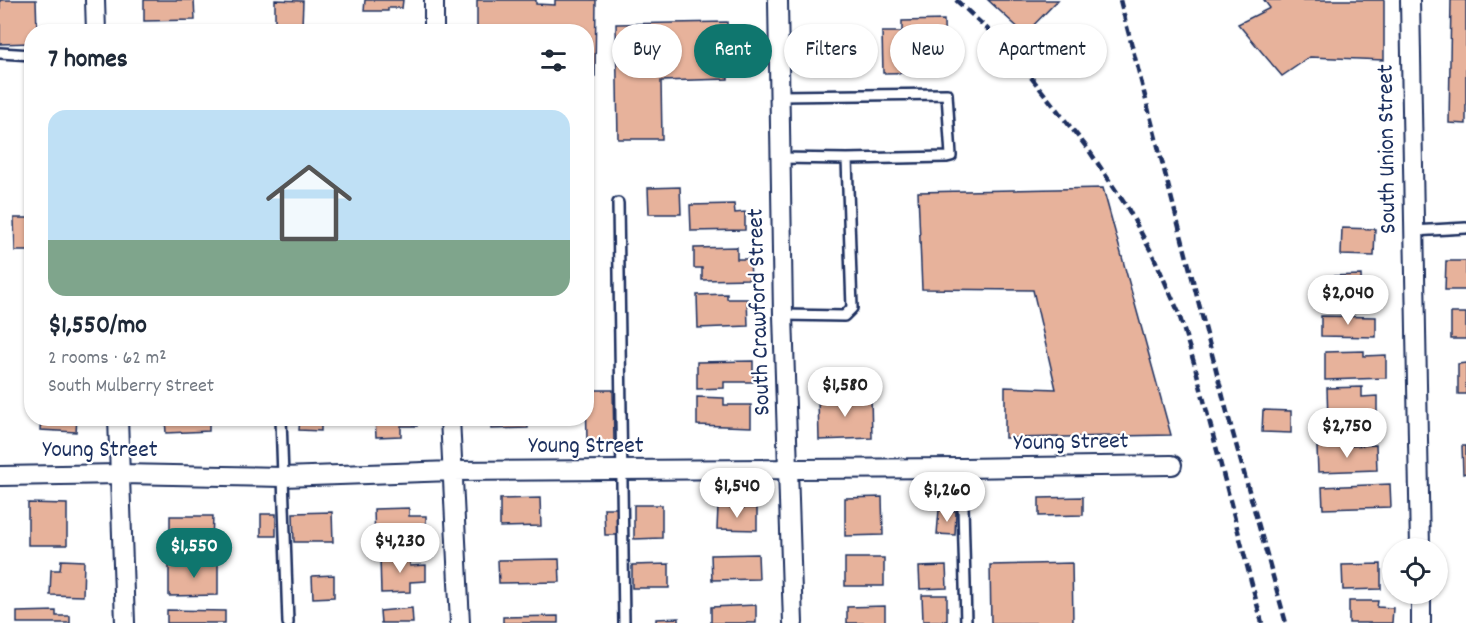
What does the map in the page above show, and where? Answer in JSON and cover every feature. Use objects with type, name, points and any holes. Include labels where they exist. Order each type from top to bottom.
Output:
[{"type":"street","points":[[95,0],[96,24]]},
{"type":"street","points":[[434,0],[434,24]]},
{"type":"street","name":"South Crawford Street","points":[[778,0],[783,315],[793,623]]},
{"type":"street","name":"South Union Street","points":[[1410,0],[1420,538]]},
{"type":"street","points":[[118,426],[125,623]]},
{"type":"street","points":[[450,426],[460,623]]},
{"type":"street","name":"Young Street","points":[[0,476],[121,474],[282,477],[452,471],[1172,465]]},
{"type":"street","points":[[1420,604],[1421,623]]},
{"type":"lane","points":[[0,53],[24,54]]},
{"type":"lane","points":[[779,96],[947,94],[951,156],[780,158]]},
{"type":"lane","points":[[783,315],[844,316],[852,308],[847,159]]},
{"type":"lane","points":[[618,203],[624,623]]},
{"type":"lane","points":[[1413,231],[1466,228]]},
{"type":"lane","points":[[281,426],[288,623]]},
{"type":"lane","points":[[962,468],[966,623]]},
{"type":"building","points":[[0,0],[36,0],[37,24],[24,24],[24,43],[0,44]]},
{"type":"building","points":[[144,0],[194,0],[195,20],[144,21]]},
{"type":"building","points":[[275,0],[303,1],[302,24],[275,24]]},
{"type":"building","points":[[365,0],[403,0],[402,8],[388,8],[388,11],[364,11]]},
{"type":"building","points":[[477,0],[536,0],[536,4],[555,5],[555,0],[596,0],[595,76],[594,24],[477,24]]},
{"type":"building","points":[[988,0],[1058,0],[1035,24],[1014,24]]},
{"type":"building","points":[[1264,0],[1384,0],[1384,60],[1310,57],[1282,76],[1238,24],[1270,8]]},
{"type":"building","points":[[1451,0],[1466,0],[1466,124],[1449,123]]},
{"type":"building","points":[[944,20],[944,24],[902,24],[902,21]]},
{"type":"building","points":[[727,22],[727,24],[694,24],[694,78],[728,79],[661,81],[662,139],[618,139],[617,78],[682,78],[682,24],[616,24]]},
{"type":"building","points":[[882,32],[890,32],[890,73],[883,73]]},
{"type":"building","points":[[680,187],[681,214],[649,214],[648,188]]},
{"type":"building","points":[[1103,188],[1171,435],[1005,438],[1005,387],[1056,389],[1033,290],[922,289],[918,192]]},
{"type":"building","points":[[734,204],[735,213],[745,212],[745,230],[691,231],[690,205]]},
{"type":"building","points":[[14,218],[24,218],[24,251],[15,251]]},
{"type":"building","points":[[1342,228],[1375,229],[1374,256],[1341,255]]},
{"type":"building","points":[[737,247],[737,259],[750,259],[751,279],[702,280],[702,268],[694,268],[694,248]]},
{"type":"building","points":[[1446,261],[1466,261],[1466,290],[1445,290]]},
{"type":"building","points":[[1361,275],[1362,307],[1330,309],[1329,276]]},
{"type":"building","points":[[727,294],[727,299],[747,299],[748,326],[698,328],[697,295]]},
{"type":"building","points":[[1451,313],[1466,313],[1466,339],[1451,339]]},
{"type":"building","points":[[1321,316],[1376,317],[1376,337],[1321,336]]},
{"type":"building","points":[[1364,351],[1364,356],[1386,355],[1386,378],[1325,380],[1325,352]]},
{"type":"building","points":[[753,361],[753,382],[724,382],[724,388],[697,389],[697,362]]},
{"type":"building","points":[[1466,363],[1466,394],[1458,394],[1458,364]]},
{"type":"building","points":[[1362,387],[1362,397],[1377,396],[1377,421],[1328,422],[1327,388]]},
{"type":"building","points":[[594,390],[613,390],[614,442],[587,442],[587,426],[594,426]]},
{"type":"building","points":[[697,397],[724,398],[724,405],[751,405],[751,427],[697,425]]},
{"type":"building","points":[[871,397],[872,438],[819,440],[818,398]]},
{"type":"building","points":[[1263,410],[1291,411],[1291,433],[1262,432]]},
{"type":"building","points":[[40,426],[76,426],[76,432],[40,430]]},
{"type":"building","points":[[166,426],[209,426],[209,431],[166,433]]},
{"type":"building","points":[[299,426],[321,426],[321,431],[299,430]]},
{"type":"building","points":[[375,426],[401,426],[401,436],[376,437]]},
{"type":"building","points":[[491,426],[528,426],[528,428],[491,429]]},
{"type":"building","points":[[1376,445],[1377,470],[1318,472],[1317,447]]},
{"type":"building","points":[[1462,446],[1466,446],[1466,473],[1463,474]]},
{"type":"building","points":[[1390,484],[1391,507],[1323,509],[1322,487]]},
{"type":"building","points":[[882,497],[883,535],[845,536],[845,498]]},
{"type":"building","points":[[1083,497],[1083,515],[1039,516],[1039,498]]},
{"type":"building","points":[[540,498],[541,526],[500,527],[500,499]]},
{"type":"building","points":[[28,503],[67,504],[67,545],[28,545]]},
{"type":"building","points":[[634,505],[662,505],[662,538],[634,539]]},
{"type":"building","points":[[718,507],[757,508],[757,530],[717,529]]},
{"type":"building","points":[[409,508],[409,516],[426,516],[426,534],[410,534],[410,542],[375,543],[374,509]]},
{"type":"building","points":[[604,508],[617,508],[618,535],[605,535]]},
{"type":"building","points":[[939,510],[956,511],[955,535],[937,534]]},
{"type":"building","points":[[332,512],[333,542],[294,542],[293,513]]},
{"type":"building","points":[[261,514],[276,514],[276,536],[261,536]]},
{"type":"building","points":[[170,516],[213,516],[212,541],[170,541]]},
{"type":"building","points":[[758,554],[759,579],[712,580],[711,555]]},
{"type":"building","points":[[410,555],[410,566],[426,565],[426,581],[410,582],[410,592],[381,593],[380,556]]},
{"type":"building","points":[[845,558],[884,558],[884,586],[845,586]]},
{"type":"building","points":[[559,559],[560,582],[499,583],[498,560]]},
{"type":"building","points":[[61,560],[84,561],[83,596],[50,595],[51,570],[60,570]]},
{"type":"building","points":[[218,563],[218,595],[169,596],[169,564]]},
{"type":"building","points":[[1072,563],[1073,623],[991,623],[990,565]]},
{"type":"building","points":[[669,564],[669,588],[632,588],[632,565]]},
{"type":"building","points":[[1381,564],[1381,589],[1343,590],[1342,565]]},
{"type":"building","points":[[946,566],[947,588],[920,589],[919,567]]},
{"type":"building","points":[[334,575],[334,597],[313,598],[312,576]]},
{"type":"building","points":[[922,595],[947,595],[947,621],[923,621]]},
{"type":"building","points":[[1349,601],[1378,601],[1377,607],[1393,608],[1392,623],[1349,623]]},
{"type":"building","points":[[756,605],[756,623],[711,623],[711,607]]},
{"type":"building","points":[[885,606],[885,623],[847,623],[847,607]]},
{"type":"building","points":[[412,608],[413,623],[381,623],[380,611]]},
{"type":"building","points":[[167,610],[225,611],[225,623],[167,623]]},
{"type":"building","points":[[56,611],[56,616],[70,616],[70,623],[17,623],[17,612]]},
{"type":"building","points":[[558,616],[558,623],[503,623],[503,617]]},
{"type":"building","points":[[679,618],[679,623],[656,623],[656,619]]},
{"type":"railway","points":[[956,0],[1007,47],[1088,149],[1127,207],[1153,255],[1178,311],[1195,366],[1262,623]]},
{"type":"railway","points":[[1120,0],[1227,412],[1286,623]]}]
